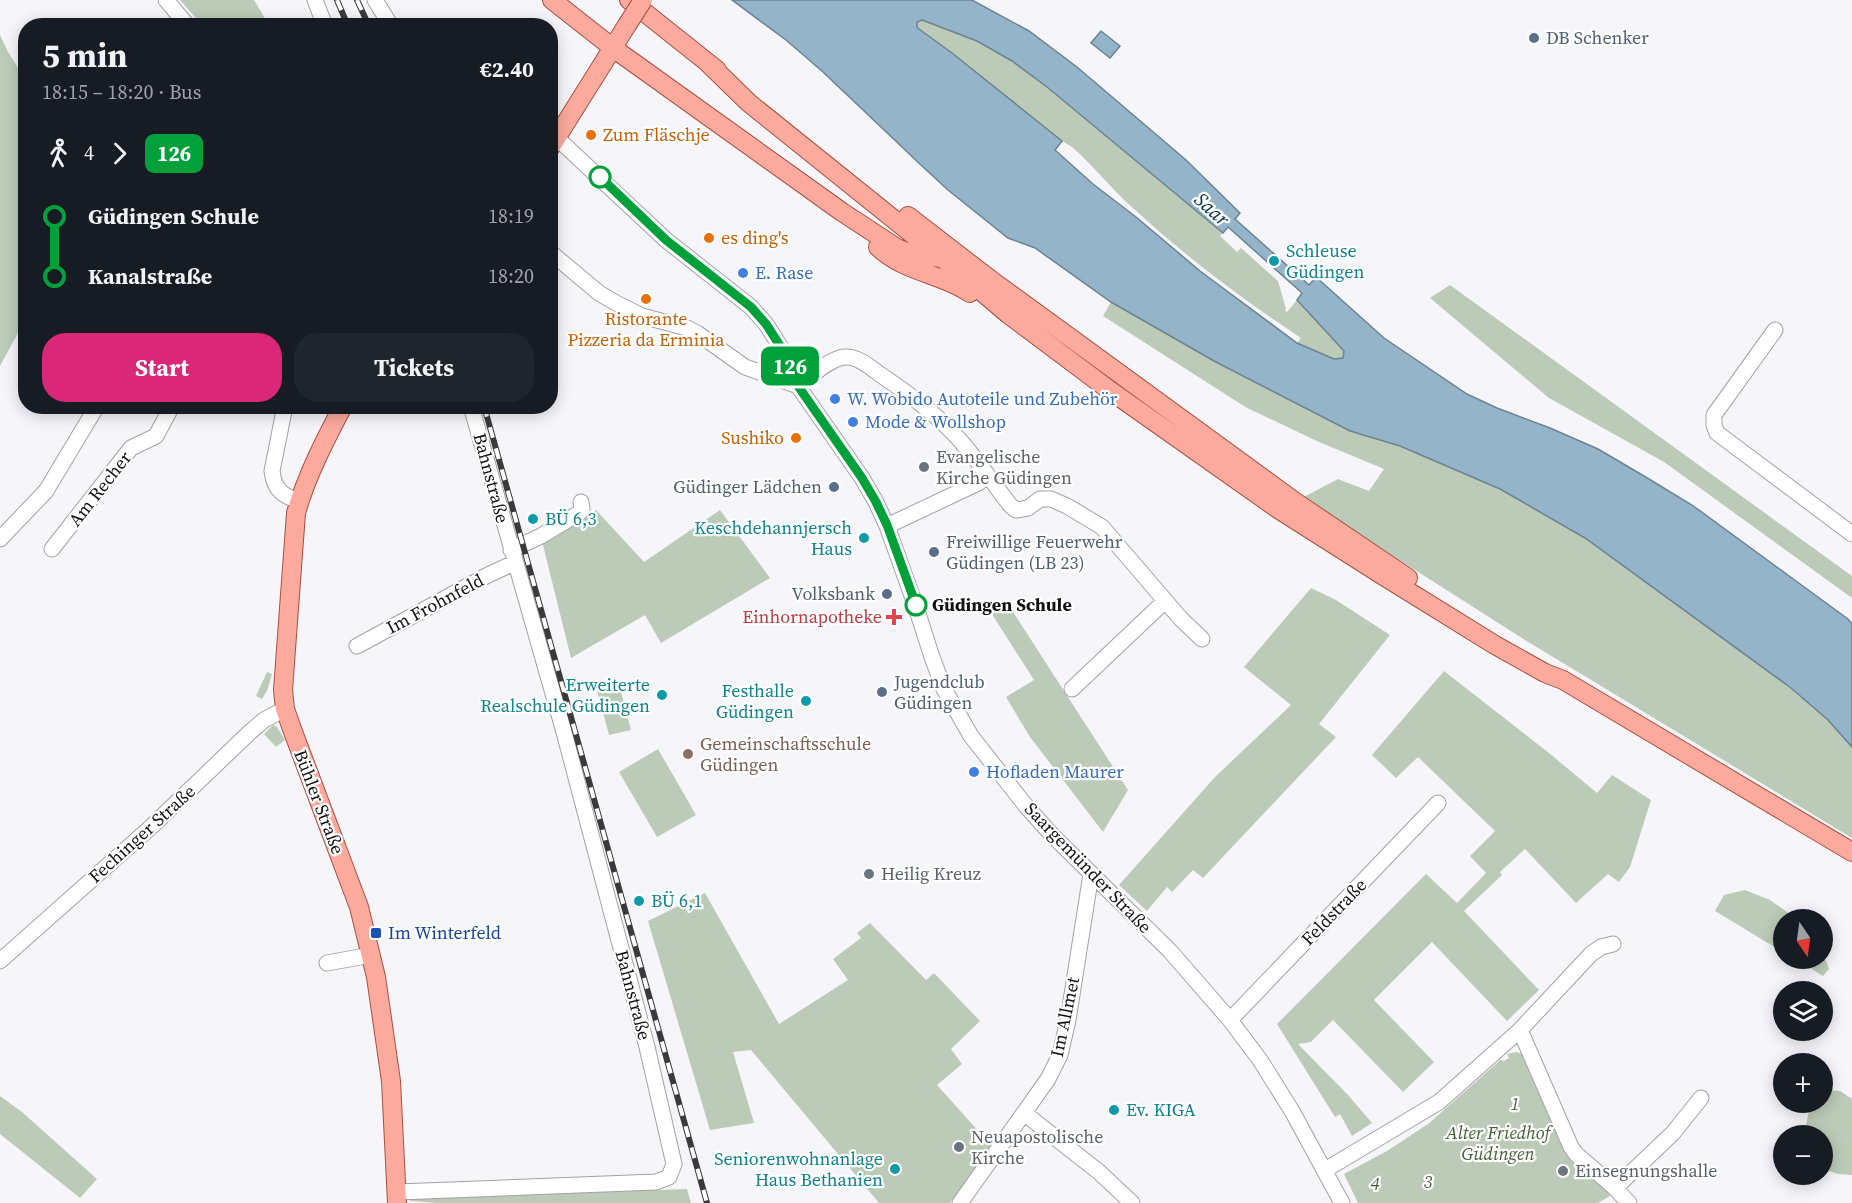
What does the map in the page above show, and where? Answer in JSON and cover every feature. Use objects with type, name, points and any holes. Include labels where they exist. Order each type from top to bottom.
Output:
[{"type":"main road","points":[[552,0],[613,48],[842,212],[897,248],[914,255],[952,259],[992,280]]},
{"type":"main road","points":[[629,0],[992,280],[1294,501],[1406,576],[1549,666],[1563,680]]},
{"type":"main road","points":[[558,137],[643,0]]},
{"type":"main road","points":[[708,63],[749,103],[1008,314],[1099,383],[1278,509],[1495,645],[1545,673],[1563,680],[1852,852]]},
{"type":"main road","points":[[842,212],[882,251],[902,265],[952,282],[987,306],[1008,314]]},
{"type":"main road","name":"Bühler Straße","points":[[339,414],[299,501],[294,528],[283,690],[285,709],[359,907],[371,955],[392,1081],[397,1197]]},
{"type":"street","points":[[166,0],[181,18]]},
{"type":"street","points":[[315,0],[322,18]]},
{"type":"street","points":[[375,0],[386,18]]},
{"type":"street","name":"Saargemünder Straße","points":[[558,147],[666,240],[758,314],[774,335],[798,386],[876,502],[887,525],[939,677],[971,736],[1052,835],[1170,951],[1230,1020],[1292,1111],[1342,1203]]},
{"type":"street","points":[[558,259],[616,303],[642,316],[687,328],[745,367],[798,386],[834,360],[845,357],[856,359],[902,389],[943,422],[958,437],[1016,510],[1028,508],[1040,499],[1051,499],[1102,527],[1165,601],[1202,639]]},
{"type":"street","points":[[1775,330],[1714,415],[1717,433],[1852,534]]},
{"type":"street","points":[[0,539],[46,491],[92,414]]},
{"type":"street","name":"Am Recher","points":[[52,549],[130,448],[156,436],[168,414]]},
{"type":"street","points":[[283,414],[272,471],[273,478],[280,492],[299,501]]},
{"type":"street","name":"Bahnstraße","points":[[397,1197],[657,1182],[669,1177],[674,1164],[647,1047],[579,788],[473,414]]},
{"type":"street","points":[[887,525],[978,483],[988,476]]},
{"type":"street","name":"Bahnstraße","points":[[513,556],[579,513],[582,509],[581,502]]},
{"type":"street","name":"Im Frohnfeld","points":[[357,646],[488,575],[513,556]]},
{"type":"street","points":[[1072,689],[1165,601]]},
{"type":"street","name":"Fechinger Straße","points":[[0,960],[151,827],[249,733],[264,720],[285,709]]},
{"type":"street","name":"Feldstraße","points":[[1230,1020],[1438,803]]},
{"type":"street","name":"Im Allmet","points":[[960,1203],[1048,1078],[1061,1049],[1068,1020],[1091,874]]},
{"type":"street","points":[[1325,1170],[1439,1102],[1520,1030],[1591,954],[1601,947],[1613,945]]},
{"type":"street","points":[[327,963],[371,955]]},
{"type":"street","points":[[1520,1030],[1571,1147],[1629,1203]]},
{"type":"street","points":[[1615,1188],[1673,1133],[1701,1098]]},
{"type":"street","points":[[1024,1113],[1099,1172],[1132,1203]]},
{"type":"green space","points":[[180,0],[254,0],[265,18],[196,18]]},
{"type":"green space","points":[[922,20],[977,41],[1012,61],[1047,87],[1223,233],[1220,236],[1237,252],[1241,248],[1278,281],[1285,311],[1287,312],[1297,300],[1344,351],[1343,358],[1334,359],[1297,343],[1301,338],[1194,261],[1126,202],[1072,147],[919,29],[917,22]]},
{"type":"green space","points":[[0,35],[18,68],[18,333],[0,366]]},
{"type":"green space","points":[[1450,285],[1852,576],[1852,598],[1664,462],[1549,398],[1430,298]]},
{"type":"green space","points":[[1111,302],[1214,361],[1350,431],[1400,446],[1500,489],[1585,538],[1791,688],[1828,720],[1850,744],[1852,747],[1852,838],[1525,640],[1302,498],[1338,479],[1369,491],[1384,469],[1247,408],[1103,316]]},
{"type":"green space","points":[[596,510],[644,562],[720,510],[770,578],[661,643],[645,615],[571,658],[542,541]]},
{"type":"green space","points":[[1311,588],[1336,600],[1390,635],[1319,724],[1336,737],[1203,878],[1193,870],[1172,892],[1167,887],[1147,911],[1119,885],[1215,777],[1291,705],[1244,667]]},
{"type":"green space","points":[[1006,601],[1128,790],[1103,832],[1030,737],[1006,697],[1034,680],[990,611]]},
{"type":"green space","points":[[1444,671],[1597,793],[1612,775],[1651,800],[1630,867],[1619,882],[1608,874],[1576,903],[1525,849],[1500,872],[1502,875],[1464,911],[1539,990],[1507,1021],[1432,942],[1374,1000],[1434,1062],[1403,1092],[1333,1020],[1311,1042],[1298,1044],[1372,1123],[1352,1136],[1340,1114],[1335,1117],[1277,1024],[1426,874],[1457,903],[1486,873],[1470,856],[1495,831],[1418,757],[1396,778],[1372,755]]},
{"type":"green space","points":[[267,672],[272,674],[262,699],[256,696]]},
{"type":"green space","points":[[618,681],[631,730],[609,735],[596,687]]},
{"type":"green space","points":[[273,725],[277,727],[285,740],[276,747],[264,734]]},
{"type":"green space","points":[[658,749],[696,815],[657,837],[619,772]]},
{"type":"green space","points":[[1745,890],[1770,900],[1783,909],[1773,909],[1773,946],[1715,911],[1724,895]]},
{"type":"green space","points":[[705,893],[779,1024],[848,980],[833,959],[861,938],[857,933],[870,923],[926,980],[934,973],[980,1021],[951,1049],[962,1064],[937,1085],[991,1145],[950,1203],[879,1203],[751,1050],[733,1052],[754,1123],[710,1130],[648,921]]},
{"type":"green space","points":[[1811,969],[1829,969],[1823,976]]},
{"type":"green space","name":"Alter Friedhof Güdingen","points":[[1517,1052],[1524,1055],[1569,1154],[1613,1194],[1598,1203],[1358,1203],[1344,1174],[1387,1151],[1428,1124],[1500,1060],[1504,1061],[1509,1058],[1507,1054]]},
{"type":"green space","points":[[1833,1090],[1840,1091],[1852,1099],[1852,1175],[1833,1172],[1833,1125],[1806,1125],[1809,1113],[1833,1113]]},
{"type":"green space","points":[[0,1096],[22,1112],[97,1179],[80,1198],[0,1134]]},
{"type":"green space","points":[[687,1189],[691,1203],[437,1203],[410,1201],[410,1199]]},
{"type":"water","name":"Saar","points":[[732,0],[972,0],[1029,31],[1077,67],[1186,160],[1240,213],[1235,219],[1309,285],[1316,277],[1384,338],[1467,394],[1598,449],[1692,505],[1848,619],[1852,624],[1852,747],[1828,720],[1791,688],[1585,538],[1500,489],[1400,446],[1350,431],[1214,361],[1111,302],[1035,248],[1008,238],[948,190],[786,40]],"holes":[[[922,20],[977,41],[1012,61],[1047,87],[1223,233],[1228,227],[1302,293],[1297,300],[1344,351],[1343,358],[1334,359],[1297,343],[1200,271],[1055,150],[1062,141],[919,29],[917,22]]]},
{"type":"water","points":[[1101,31],[1120,46],[1110,58],[1091,43]]},
{"type":"waterway","points":[[1011,174],[1072,224]]},
{"type":"railway","points":[[337,0],[345,18]]},
{"type":"railway","points":[[357,0],[365,18]]},
{"type":"railway","points":[[486,414],[707,1203]]},
{"type":"bus line","name":"126","points":[[600,177],[646,223],[751,307],[766,324],[782,349],[798,386],[876,502],[887,525],[916,605]]},
{"type":"place","name":"DB Schenker","points":[[1534,38]]},
{"type":"place","name":"Zum Fläschje","points":[[591,135]]},
{"type":"place","name":"es ding's","points":[[709,238]]},
{"type":"place","name":"Schleuse Güdingen","points":[[1274,261]]},
{"type":"place","name":"E. Rase","points":[[743,273]]},
{"type":"place","name":"Ristorante Pizzeria da Erminia","points":[[646,299]]},
{"type":"place","name":"W. Wobido Autoteile und Zubehör","points":[[835,399]]},
{"type":"place","name":"Mode & Wollshop","points":[[853,422]]},
{"type":"place","name":"Sushiko","points":[[796,438]]},
{"type":"place","name":"Evangelische Kirche Güdingen","points":[[924,467]]},
{"type":"place","name":"Güdinger Lädchen","points":[[834,487]]},
{"type":"place","name":"BÜ 6,3","points":[[533,519]]},
{"type":"place","name":"Keschdehannjersch Haus","points":[[864,538]]},
{"type":"place","name":"Freiwillige Feuerwehr Güdingen (LB 23)","points":[[934,552]]},
{"type":"place","name":"Volksbank","points":[[887,594]]},
{"type":"place","name":"Güdingen Schule","points":[[916,605]]},
{"type":"place","name":"Einhornapotheke","points":[[894,617]]},
{"type":"place","name":"Jugendclub Güdingen","points":[[882,692]]},
{"type":"place","name":"Erweiterte Realschule Güdingen","points":[[662,695]]},
{"type":"place","name":"Festhalle Güdingen","points":[[806,701]]},
{"type":"place","name":"Gemeinschaftsschule Güdingen","points":[[688,754]]},
{"type":"place","name":"Hofladen Maurer","points":[[974,772]]},
{"type":"place","name":"Heilig Kreuz","points":[[869,874]]},
{"type":"place","name":"BÜ 6,1","points":[[639,901]]},
{"type":"place","name":"Im Winterfeld","points":[[376,933]]},
{"type":"place","name":"Ev. KIGA","points":[[1114,1110]]},
{"type":"place","name":"Neuapostolische Kirche","points":[[959,1147]]},
{"type":"place","name":"Seniorenwohnanlage Haus Bethanien","points":[[895,1169]]},
{"type":"place","name":"Einsegnungshalle","points":[[1563,1171]]},
{"type":"park label","name":"1","points":[[1515,1104]]},
{"type":"park label","name":"3","points":[[1428,1182]]},
{"type":"park label","name":"4","points":[[1375,1184]]}]
